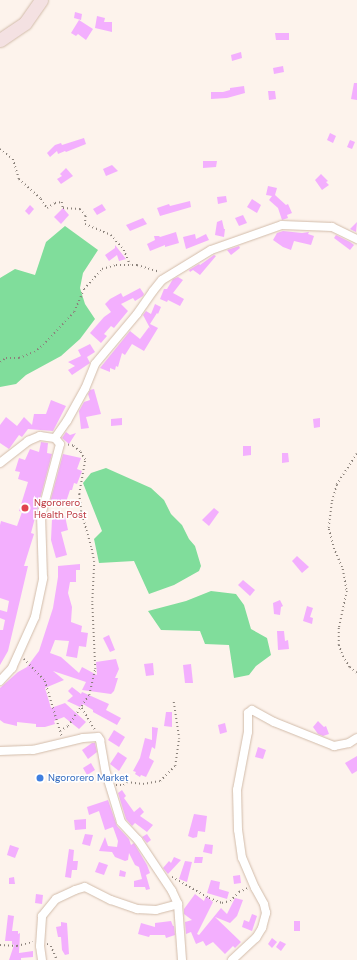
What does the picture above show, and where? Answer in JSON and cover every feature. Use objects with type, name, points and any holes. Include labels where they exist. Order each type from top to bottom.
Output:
[{"type":"main road","points":[[0,40],[24,23],[41,0]]},
{"type":"street","points":[[0,681],[12,668],[35,617],[43,578],[41,516],[57,441],[85,390],[95,364],[137,314],[162,280],[211,250],[282,225],[332,227],[357,239]]},
{"type":"street","points":[[0,463],[28,441],[40,436],[57,441]]},
{"type":"street","points":[[232,960],[251,944],[262,928],[266,913],[264,904],[255,888],[242,858],[238,830],[237,797],[239,773],[248,732],[249,712],[254,711],[305,736],[334,746],[349,743],[357,738]]},
{"type":"street","points":[[0,751],[33,750],[83,738],[98,737],[117,810],[123,827],[133,834],[138,840],[172,891],[178,904],[182,960]]},
{"type":"street","points":[[42,960],[40,943],[41,922],[44,912],[56,899],[75,890],[85,887],[111,900],[144,910],[156,910],[178,904]]},
{"type":"path","points":[[0,149],[13,159],[19,179],[48,208],[56,203],[62,202],[63,208],[80,209],[86,216],[85,224],[111,235],[124,250],[130,265]]},
{"type":"path","points":[[0,362],[6,358],[19,358],[34,352],[43,345],[74,312],[84,289],[102,269],[116,265],[136,265],[160,271],[162,280]]},
{"type":"path","points":[[57,441],[73,446],[84,457],[85,466],[80,488],[80,511],[94,562],[92,602],[95,669],[89,695],[82,708],[68,726],[60,731]]},
{"type":"path","points":[[357,454],[337,485],[332,503],[329,529],[334,548],[343,569],[346,591],[339,628],[339,645],[343,656],[350,667],[357,673]]},
{"type":"path","points":[[19,653],[45,681],[63,744]]},
{"type":"path","points":[[111,787],[119,784],[123,785],[127,782],[143,784],[160,781],[175,766],[179,739],[173,699]]},
{"type":"path","points":[[82,708],[93,724],[98,737]]},
{"type":"path","points":[[171,876],[209,898],[222,903],[230,901],[246,888],[255,888]]},
{"type":"path","points":[[0,945],[17,946],[40,943],[43,948],[46,944],[48,944],[57,960]]},
{"type":"green space","points":[[65,226],[98,250],[83,273],[80,288],[85,304],[95,319],[80,339],[61,356],[26,375],[16,384],[0,387],[0,278],[15,269],[35,275],[46,242]]},
{"type":"green space","points":[[106,468],[151,488],[164,500],[171,514],[182,525],[189,539],[195,546],[201,566],[199,571],[174,585],[149,594],[134,561],[99,563],[94,539],[102,531],[83,483],[91,473]]},
{"type":"green space","points":[[211,591],[236,594],[244,605],[251,629],[267,638],[271,655],[256,666],[249,675],[234,678],[229,645],[205,644],[200,631],[161,630],[148,611],[186,601]]},
{"type":"building","points":[[75,12],[82,14],[81,20],[74,18]]},
{"type":"building","points":[[97,16],[105,18],[104,22],[112,22],[112,32],[95,28]]},
{"type":"building","points":[[79,20],[93,29],[86,40],[78,34],[76,36],[71,33]]},
{"type":"building","points":[[275,33],[289,33],[289,40],[276,40]]},
{"type":"building","points":[[241,52],[242,58],[232,61],[231,55]]},
{"type":"building","points":[[283,66],[284,72],[274,74],[273,68]]},
{"type":"building","points":[[354,83],[357,83],[357,100],[351,99]]},
{"type":"building","points":[[244,86],[245,93],[227,98],[211,99],[211,92],[223,92],[230,90],[230,88]]},
{"type":"building","points":[[268,91],[275,91],[276,99],[269,100]]},
{"type":"building","points":[[330,133],[336,136],[333,143],[327,140]]},
{"type":"building","points":[[84,138],[86,144],[58,154],[57,151],[50,157],[47,153],[55,145],[61,143],[62,145]]},
{"type":"building","points":[[350,140],[355,142],[352,149],[347,147]]},
{"type":"building","points":[[203,161],[217,161],[216,167],[203,168]]},
{"type":"building","points":[[112,165],[118,171],[106,176],[103,169]]},
{"type":"building","points":[[66,168],[73,176],[61,184],[57,179],[62,176],[60,174]]},
{"type":"building","points":[[321,174],[328,181],[326,182],[329,185],[322,190],[315,180]]},
{"type":"building","points":[[268,186],[277,188],[275,195],[286,205],[288,204],[292,213],[287,215],[288,218],[282,220],[278,208],[269,200],[272,196],[266,195]]},
{"type":"building","points":[[226,196],[227,202],[218,204],[217,197]]},
{"type":"building","points":[[252,199],[261,205],[257,213],[247,207]]},
{"type":"building","points":[[190,201],[191,207],[160,216],[157,208],[169,204],[170,206]]},
{"type":"building","points":[[102,204],[106,210],[97,215],[93,209]]},
{"type":"building","points":[[30,205],[34,209],[29,215],[25,211]]},
{"type":"building","points":[[63,208],[69,215],[61,224],[54,217]]},
{"type":"building","points":[[243,215],[247,223],[239,226],[235,218]]},
{"type":"building","points":[[143,218],[147,224],[130,231],[126,225]]},
{"type":"building","points":[[222,220],[225,229],[224,237],[215,235],[217,222]]},
{"type":"building","points":[[357,222],[356,232],[350,229]]},
{"type":"building","points":[[283,231],[302,233],[309,232],[308,234],[314,236],[311,245],[294,241],[291,250],[283,247],[273,240],[277,233]]},
{"type":"building","points":[[176,232],[179,243],[165,247],[165,245],[150,251],[147,244],[155,240],[154,236],[160,237]]},
{"type":"building","points":[[195,234],[196,239],[206,234],[209,240],[186,249],[183,237]]},
{"type":"building","points":[[336,235],[354,245],[350,250],[334,238]]},
{"type":"building","points":[[115,245],[126,259],[119,261],[117,255],[109,261],[105,255],[115,248]]},
{"type":"building","points":[[239,246],[240,248],[231,255],[227,250]]},
{"type":"building","points":[[214,255],[216,256],[200,275],[193,270],[190,272],[189,270],[199,264],[200,265]]},
{"type":"building","points":[[178,277],[183,280],[173,293],[184,299],[180,306],[168,300],[167,302],[160,299],[164,289],[167,289],[173,279]]},
{"type":"building","points":[[140,288],[144,294],[143,296],[135,301],[133,298],[121,304],[128,311],[114,328],[111,326],[104,334],[107,336],[101,343],[90,333],[104,317],[111,312],[105,304],[110,299],[121,293],[123,297]]},
{"type":"building","points":[[155,304],[161,307],[158,314],[157,313],[150,324],[158,328],[144,351],[132,344],[125,355],[122,353],[118,367],[116,366],[115,370],[110,368],[110,372],[100,368],[130,331],[140,339],[149,327],[151,330],[143,315],[146,311],[151,314]]},
{"type":"building","points":[[90,344],[95,352],[87,357],[90,363],[72,375],[68,370],[75,366],[68,362],[81,356],[78,350]]},
{"type":"building","points":[[94,389],[101,414],[86,417],[89,428],[81,429],[79,411],[84,402],[90,400],[88,394],[90,390]]},
{"type":"building","points":[[51,400],[66,406],[53,431],[28,429],[22,437],[19,435],[9,449],[0,443],[0,425],[6,417],[17,426],[24,417],[32,425],[34,414],[46,414]]},
{"type":"building","points":[[122,418],[122,425],[111,426],[111,419]]},
{"type":"building","points":[[320,418],[320,427],[314,428],[313,419]]},
{"type":"building","points":[[66,432],[70,435],[76,433],[69,444],[62,438]]},
{"type":"building","points":[[41,442],[48,443],[47,453],[52,454],[31,533],[34,534],[24,566],[28,566],[8,651],[0,665],[0,630],[3,630],[5,620],[0,618],[0,610],[7,612],[9,601],[0,598],[0,525],[1,521],[17,526],[22,512],[19,511],[28,482],[18,479],[20,472],[15,471],[19,458],[25,460],[30,449],[39,452]]},
{"type":"building","points":[[243,446],[251,446],[251,455],[243,456]]},
{"type":"building","points":[[282,453],[288,453],[289,462],[282,463]]},
{"type":"building","points":[[63,454],[81,458],[77,469],[82,471],[77,484],[74,483],[72,490],[70,490],[66,502],[50,502]]},
{"type":"building","points":[[214,508],[219,512],[209,526],[202,520]]},
{"type":"building","points":[[65,516],[68,530],[61,532],[67,555],[56,558],[51,540],[52,519]]},
{"type":"building","points":[[297,556],[309,567],[302,573],[292,561]]},
{"type":"building","points":[[80,564],[80,570],[76,570],[76,582],[70,582],[68,593],[72,607],[71,622],[82,626],[81,632],[88,633],[86,647],[79,646],[77,658],[66,656],[69,641],[55,640],[50,653],[61,657],[79,673],[82,667],[97,675],[96,662],[116,659],[119,669],[115,678],[118,678],[114,691],[111,694],[82,690],[86,682],[53,671],[64,680],[45,688],[51,708],[65,703],[86,722],[79,729],[64,717],[54,721],[55,724],[45,727],[36,727],[36,724],[17,722],[17,726],[4,723],[0,720],[0,688],[18,672],[27,667],[39,651],[53,608],[58,577],[58,566]]},
{"type":"building","points":[[243,580],[255,590],[250,596],[238,585]]},
{"type":"building","points":[[280,600],[283,606],[281,607],[280,615],[274,614],[273,603]]},
{"type":"building","points":[[307,606],[313,608],[310,617],[313,618],[312,624],[303,621]]},
{"type":"building","points":[[277,631],[284,631],[285,641],[288,640],[289,649],[278,650]]},
{"type":"building","points":[[109,635],[115,650],[110,652],[103,638]]},
{"type":"building","points":[[153,663],[154,675],[146,676],[144,664]]},
{"type":"building","points":[[191,664],[193,683],[185,683],[183,665]]},
{"type":"building","points":[[72,687],[81,694],[82,692],[109,704],[106,710],[121,718],[117,725],[93,712],[93,710],[83,704],[80,707],[67,701],[73,696],[68,691]]},
{"type":"building","points":[[166,712],[172,712],[172,727],[164,726]]},
{"type":"building","points":[[318,721],[324,727],[326,726],[329,734],[323,736],[318,734],[313,727]]},
{"type":"building","points":[[225,723],[227,732],[220,734],[218,725]]},
{"type":"building","points":[[152,727],[158,728],[155,749],[152,747],[149,758],[154,761],[146,777],[141,775],[140,777],[133,771],[140,758],[145,738],[152,740]]},
{"type":"building","points":[[114,730],[125,737],[119,747],[108,740]]},
{"type":"building","points":[[92,743],[95,743],[97,752],[88,759],[82,750]]},
{"type":"building","points":[[258,747],[266,750],[263,759],[255,757]]},
{"type":"building","points":[[118,752],[127,758],[119,771],[110,764]]},
{"type":"building","points":[[357,756],[357,771],[352,774],[345,763]]},
{"type":"building","points":[[91,763],[95,770],[87,775],[83,768]]},
{"type":"building","points":[[122,790],[126,796],[124,798],[134,812],[140,807],[144,812],[140,816],[153,825],[147,832],[135,823],[132,826],[126,819],[118,793]]},
{"type":"building","points":[[108,800],[117,826],[129,839],[131,845],[134,843],[147,865],[150,873],[146,875],[150,889],[146,890],[145,887],[134,887],[134,881],[142,879],[139,867],[135,865],[129,853],[128,860],[125,861],[115,857],[112,852],[99,851],[105,837],[108,846],[117,847],[118,841],[113,827],[105,830],[99,811],[89,815],[87,807]]},
{"type":"building","points":[[194,814],[207,816],[205,832],[198,831],[197,837],[193,838],[188,836]]},
{"type":"building","points":[[86,819],[86,829],[75,830],[74,820]]},
{"type":"building","points":[[85,834],[93,835],[90,846],[82,844]]},
{"type":"building","points":[[147,834],[151,840],[147,843],[142,837]]},
{"type":"building","points":[[205,844],[213,845],[212,854],[203,852]]},
{"type":"building","points":[[10,845],[19,848],[15,858],[7,855]]},
{"type":"building","points":[[69,849],[74,850],[73,861],[78,861],[77,870],[72,870],[71,878],[65,877]]},
{"type":"building","points":[[174,857],[181,860],[168,874],[163,868],[169,861],[171,863]]},
{"type":"building","points":[[195,857],[203,857],[202,863],[194,863]]},
{"type":"building","points":[[185,861],[192,862],[187,882],[179,879]]},
{"type":"building","points":[[99,862],[108,865],[104,875],[95,872]]},
{"type":"building","points":[[120,870],[126,872],[125,877],[119,876]]},
{"type":"building","points":[[240,875],[241,883],[234,884],[233,876]]},
{"type":"building","points":[[14,877],[15,884],[9,884],[9,878]]},
{"type":"building","points":[[211,880],[220,882],[219,889],[229,892],[227,899],[207,893]]},
{"type":"building","points":[[36,894],[43,895],[42,904],[35,903]]},
{"type":"building","points":[[195,894],[204,901],[206,896],[213,902],[197,934],[199,935],[221,908],[227,914],[235,898],[243,900],[237,916],[230,923],[215,917],[241,942],[235,948],[233,946],[225,954],[213,942],[206,946],[203,941],[196,944],[191,932],[186,934],[185,922],[192,920],[184,914],[184,909]]},
{"type":"building","points":[[252,914],[257,916],[252,931],[242,927],[244,920],[249,922]]},
{"type":"building","points":[[8,915],[14,916],[12,931],[18,931],[18,934],[20,933],[19,953],[33,951],[33,957],[21,958],[21,960],[9,960],[14,945],[12,944],[12,941],[5,941]]},
{"type":"building","points":[[171,921],[174,926],[175,935],[166,938],[165,935],[150,935],[149,937],[138,934],[141,923],[155,927],[155,923]]},
{"type":"building","points":[[294,921],[300,921],[300,931],[294,931]]},
{"type":"building","points":[[61,922],[67,923],[69,954],[65,955],[62,950],[61,937],[58,937],[56,927],[61,926]]},
{"type":"building","points":[[272,938],[277,942],[272,948],[268,944]]},
{"type":"building","points":[[280,941],[286,944],[281,951],[276,947]]},
{"type":"place","name":"Ngororero Health Post","points":[[25,508]]},
{"type":"place","name":"Ngororero Market","points":[[40,778]]}]
